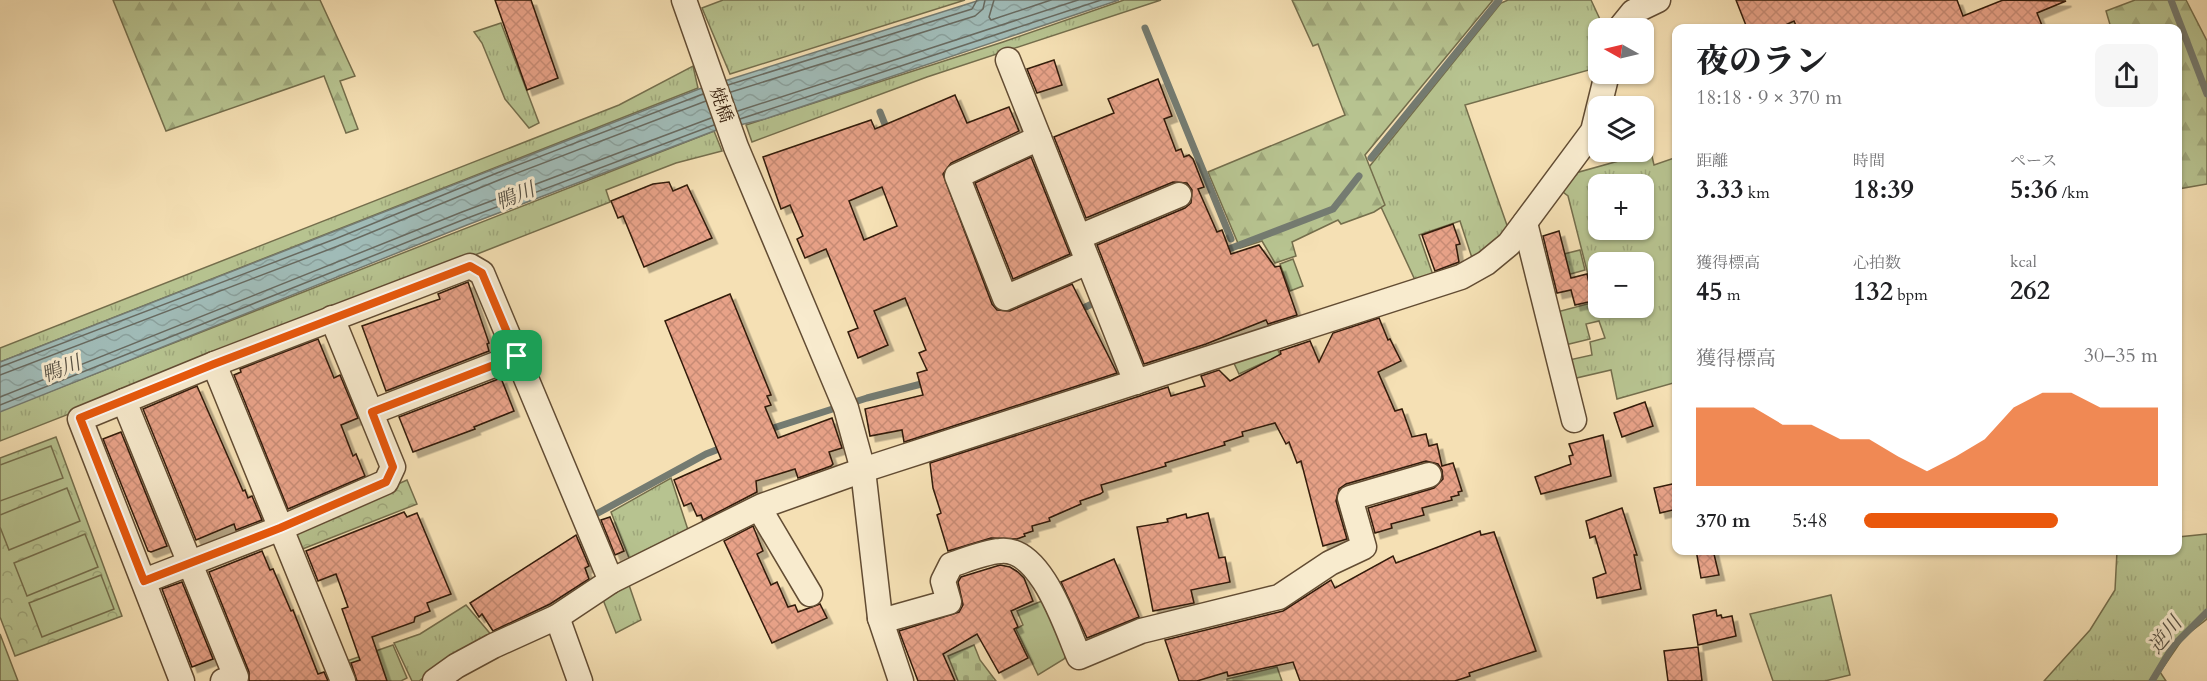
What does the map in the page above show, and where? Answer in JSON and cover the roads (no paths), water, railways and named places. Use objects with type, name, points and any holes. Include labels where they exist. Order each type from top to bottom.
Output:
[{"type":"street","name":"焼橋","points":[[684,0],[736,147],[843,402],[863,470],[880,618],[901,681]]},
{"type":"street","points":[[1628,18],[1633,12],[1658,0]]},
{"type":"street","points":[[1008,60],[1136,382]]},
{"type":"street","points":[[435,681],[456,666],[493,646],[557,617],[611,581],[759,508],[863,470],[1136,382],[1248,343],[1461,277],[1486,263],[1509,244],[1525,223],[1593,130],[1604,84]]},
{"type":"street","points":[[1039,138],[957,176],[1005,298],[1088,262]]},
{"type":"street","points":[[1079,237],[1179,195]]},
{"type":"street","points":[[1525,223],[1574,420]]},
{"type":"street","points":[[182,681],[80,418],[470,266],[482,273],[611,581]]},
{"type":"street","points":[[144,581],[280,528],[386,482],[393,467],[332,318]]},
{"type":"street","points":[[372,412],[517,356]]},
{"type":"street","points":[[214,364],[343,681]]},
{"type":"street","points":[[124,401],[236,676],[223,681]]},
{"type":"street","points":[[880,618],[892,618],[949,602],[943,581],[951,565],[1002,550],[1021,556],[1048,583],[1079,657],[1141,631],[1279,597],[1330,563],[1364,547],[1350,498],[1429,475]]},
{"type":"street","points":[[759,508],[810,594]]},
{"type":"street","points":[[557,617],[580,681]]},
{"type":"water","name":"鴨川","points":[[980,0],[1119,0],[765,119],[714,131],[467,225],[0,412],[0,362],[699,89]]},
{"type":"waterway","points":[[1371,158],[1499,0]]},
{"type":"waterway","name":"逆川","points":[[2171,0],[2180,24]]},
{"type":"waterway","points":[[1145,28],[1231,239]]},
{"type":"waterway","name":"逆川","points":[[2182,29],[2207,94]]},
{"type":"waterway","points":[[880,112],[888,132]]},
{"type":"waterway","points":[[1221,252],[1333,209],[1359,176]]},
{"type":"waterway","points":[[1077,311],[1124,289]]},
{"type":"waterway","points":[[767,430],[867,398],[929,382]]},
{"type":"waterway","points":[[598,513],[706,454],[724,447]]},
{"type":"waterway","name":"逆川","points":[[2152,681],[2173,646],[2207,612]]}]
